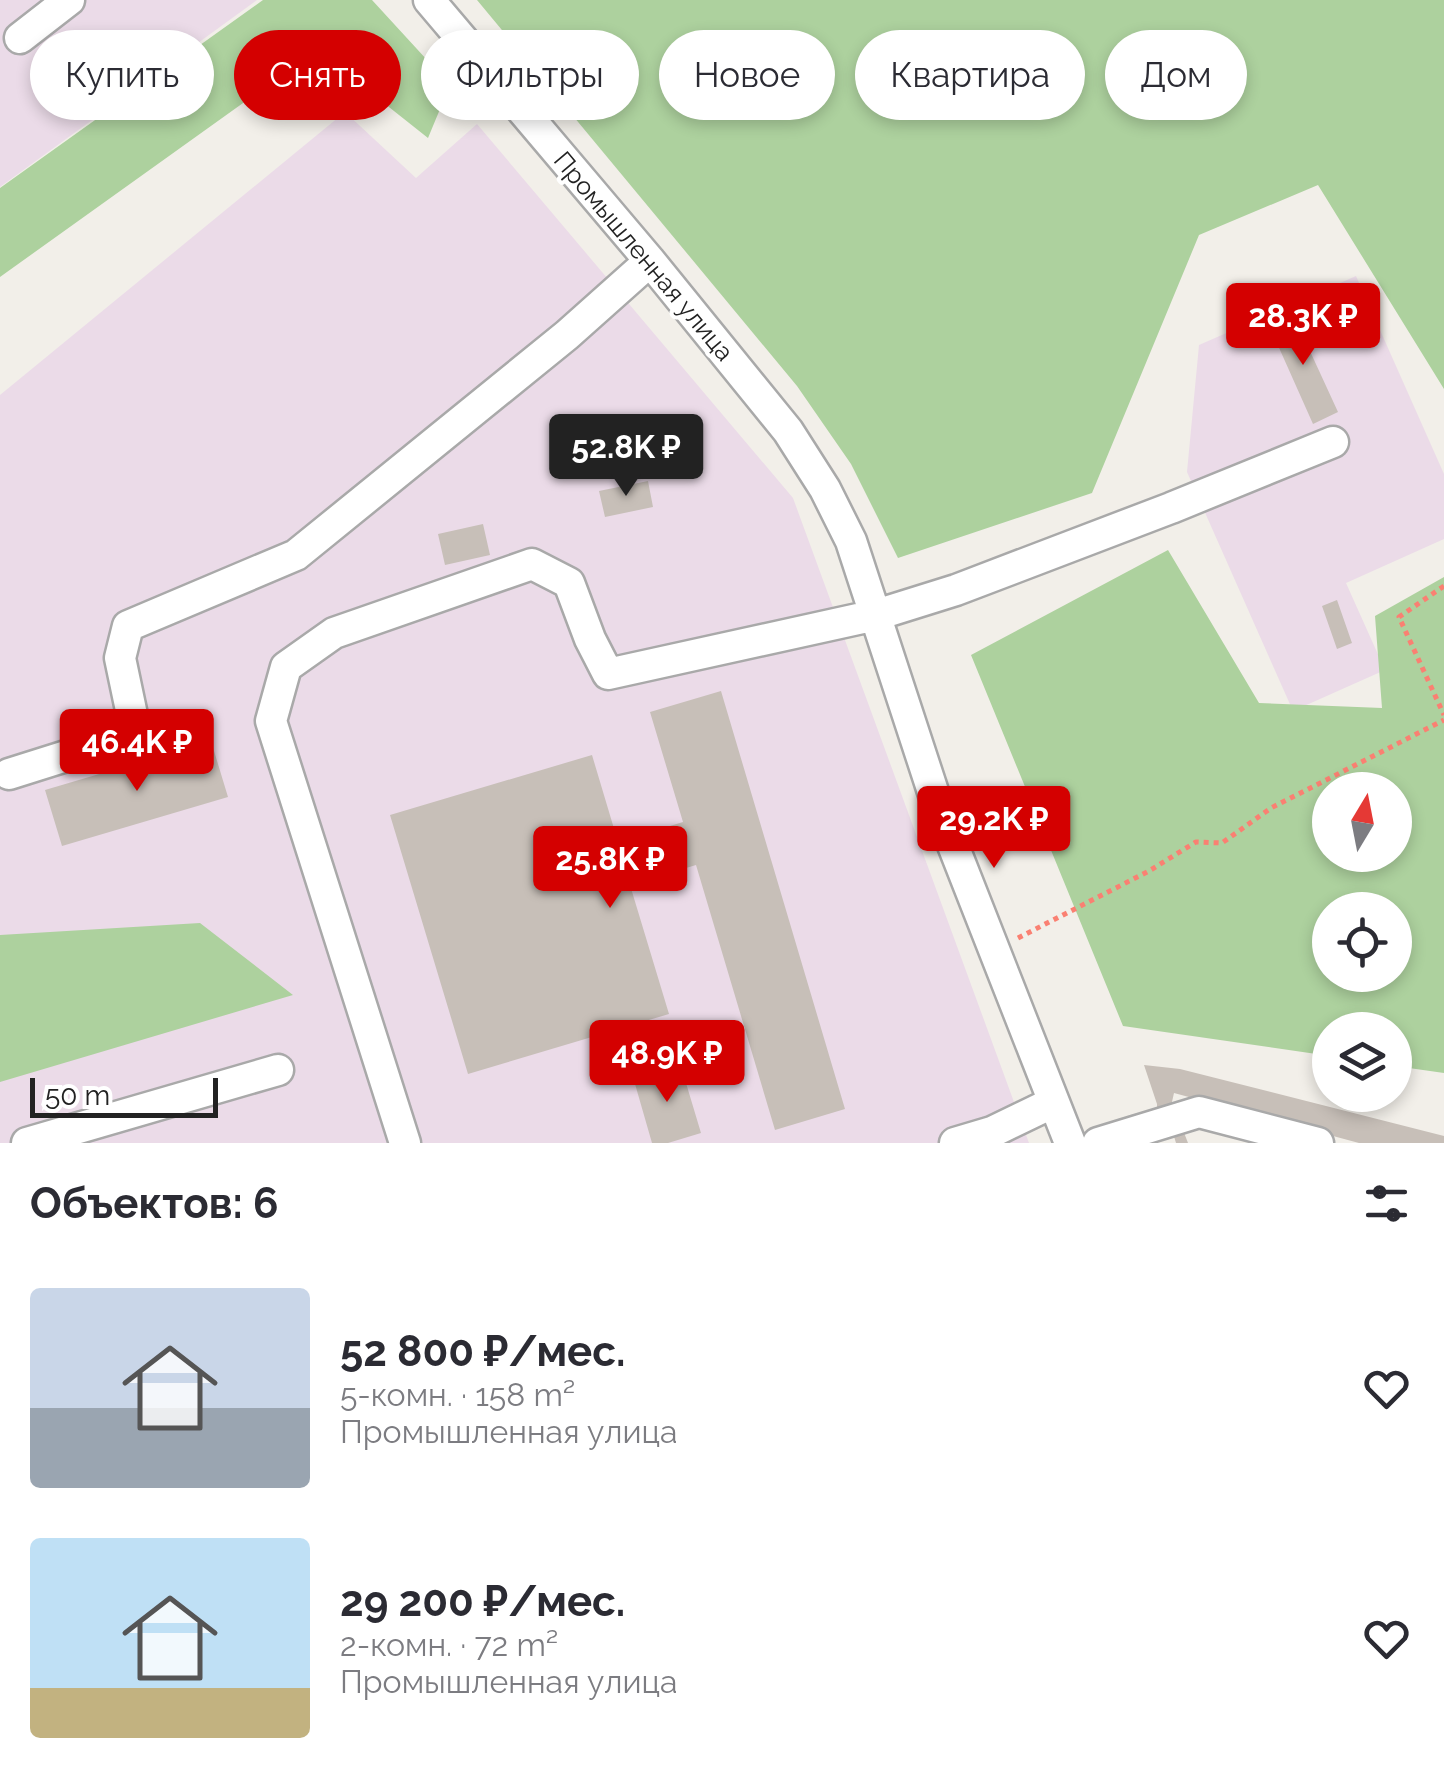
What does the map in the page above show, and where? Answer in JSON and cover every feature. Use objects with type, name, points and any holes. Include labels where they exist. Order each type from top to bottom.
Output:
[{"type":"street","points":[[20,38],[69,0]]},
{"type":"street","name":"Промышленная улица","points":[[429,0],[650,261],[788,432],[826,489],[851,541],[938,808],[1070,1143]]},
{"type":"street","points":[[10,774],[136,734],[120,658],[128,626],[296,555],[567,335],[650,261]]},
{"type":"street","points":[[405,1143],[270,721],[286,668],[334,632],[532,564],[569,582],[608,674],[876,616],[1153,515],[1332,442]]},
{"type":"street","points":[[27,1143],[278,1070]]},
{"type":"street","points":[[955,1143],[992,1132],[1052,1103]]},
{"type":"street","points":[[1098,1143],[1199,1112],[1233,1131],[1318,1143]]},
{"type":"path","points":[[993,951],[1196,842],[1222,843],[1272,808],[1444,718],[1399,617],[1444,586]]},
{"type":"shaded area","points":[[0,0],[257,0],[214,31],[30,30],[30,120],[92,120],[0,187]]},
{"type":"shaded area","points":[[335,120],[354,120],[416,178],[477,124],[793,498],[1029,1143],[0,1143],[0,395]]},
{"type":"shaded area","points":[[1356,276],[1444,474],[1444,539],[1346,583],[1385,670],[1293,711],[1187,472],[1199,345]]},
{"type":"green space","points":[[263,0],[372,0],[400,30],[234,30],[234,109],[0,277],[0,188],[95,120],[214,120],[214,35]]},
{"type":"green space","points":[[477,0],[1444,0],[1444,389],[1318,185],[1199,235],[1092,493],[898,558],[851,464],[797,386],[576,120],[639,120],[639,30],[502,30]]},
{"type":"green space","points":[[401,32],[421,53],[421,120],[435,120],[428,138],[401,117]]},
{"type":"green space","points":[[1168,550],[1259,703],[1382,708],[1375,616],[1444,577],[1444,1073],[1412,1068],[1412,1012],[1312,1012],[1312,1053],[1123,1026],[971,655]]},
{"type":"green space","points":[[200,923],[293,995],[0,1082],[0,935]]},
{"type":"building","points":[[1292,312],[1338,412],[1313,424],[1268,323]]},
{"type":"building","points":[[648,481],[653,507],[605,517],[599,491]]},
{"type":"building","points":[[483,524],[490,555],[445,565],[438,534]]},
{"type":"building","points":[[1337,600],[1352,643],[1337,649],[1322,606]]},
{"type":"building","points":[[721,691],[845,1109],[775,1130],[696,865],[630,885],[669,1014],[468,1074],[390,815],[592,755],[618,842],[683,822],[650,712]]},
{"type":"building","points":[[211,741],[228,797],[62,846],[45,790]]},
{"type":"building","points":[[680,1063],[701,1133],[668,1143],[652,1143],[633,1077]]},
{"type":"building","points":[[1144,1065],[1180,1069],[1312,1102],[1312,1112],[1349,1112],[1444,1136],[1444,1143],[1359,1143],[1174,1093],[1169,1115],[1157,1114]]},
{"type":"building","points":[[1183,1130],[1188,1143],[1176,1143],[1173,1133]]}]
